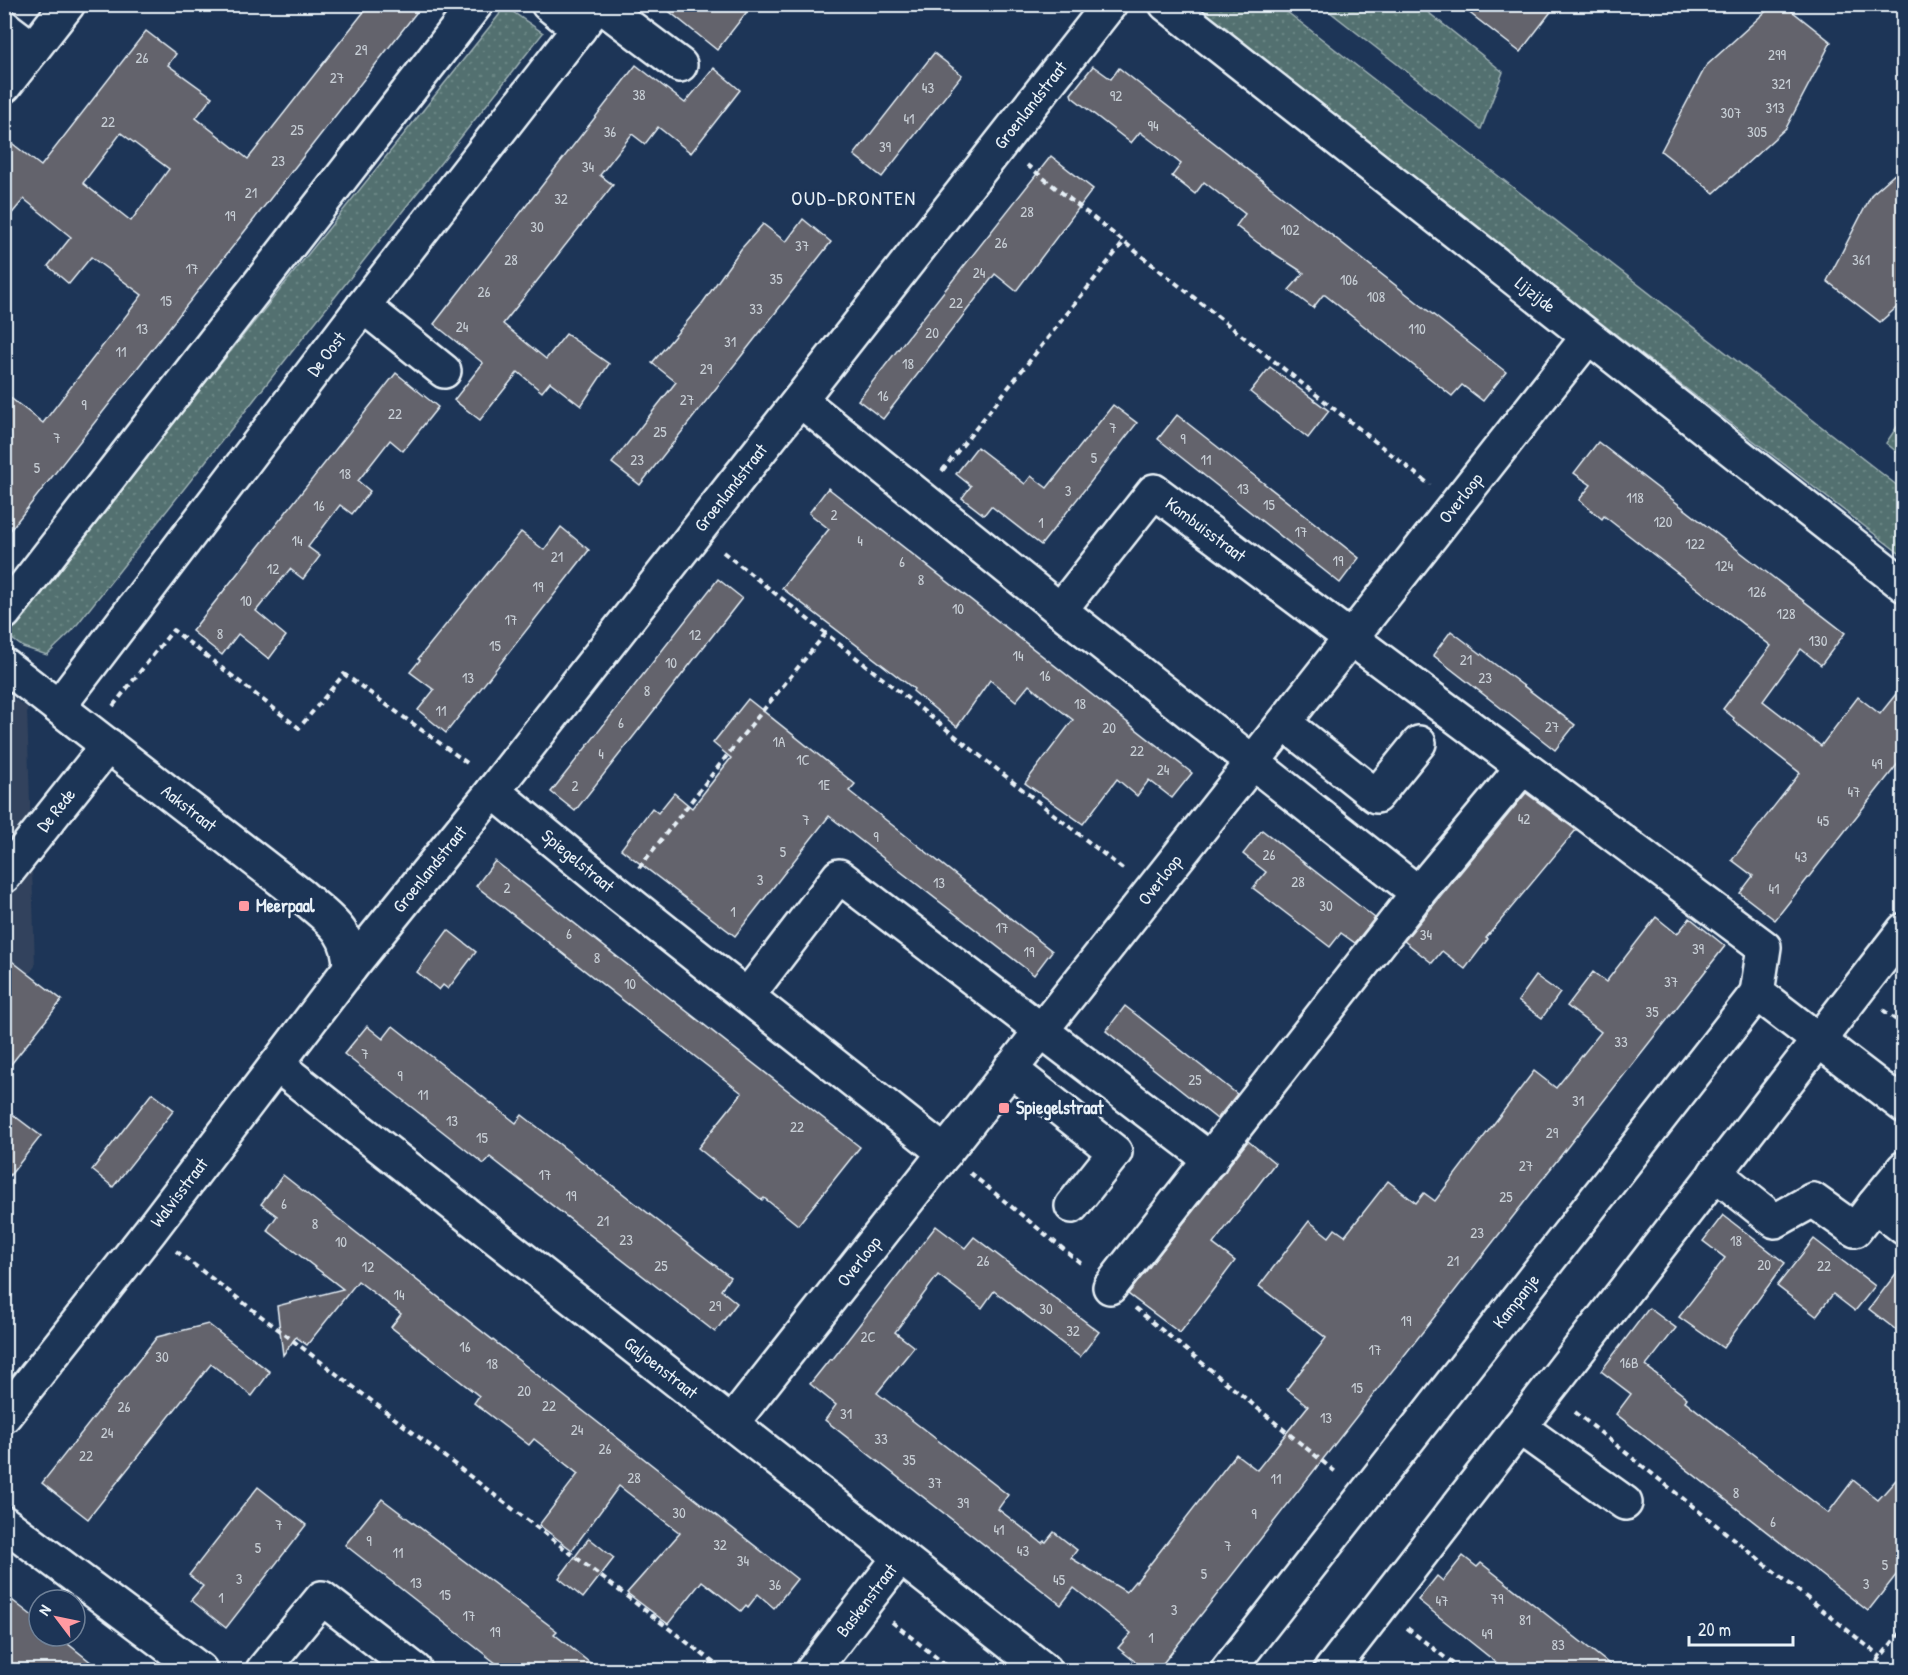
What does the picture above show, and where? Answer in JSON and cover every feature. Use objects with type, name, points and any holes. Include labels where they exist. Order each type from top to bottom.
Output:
[{"type":"street","points":[[4,86],[68,4]]},
{"type":"street","points":[[4,613],[476,4]]},
{"type":"street","points":[[548,4],[592,13],[680,65]]},
{"type":"street","name":"Groenlandstraat","points":[[350,968],[495,788],[1110,4]]},
{"type":"street","name":"Lijzijde","points":[[1166,4],[1904,585]]},
{"type":"street","name":"De Oost","points":[[59,706],[363,306],[592,13]]},
{"type":"street","points":[[4,27],[33,49]]},
{"type":"street","points":[[363,306],[444,371]]},
{"type":"street","name":"Overloop","points":[[731,1424],[1454,504],[1588,337]]},
{"type":"street","points":[[800,400],[1060,610],[1418,893]]},
{"type":"street","name":"Kombuisstraat","points":[[1060,610],[1154,491],[1350,638]]},
{"type":"street","points":[[1350,638],[1764,947],[1757,993],[1904,1106]]},
{"type":"street","name":"Aakstraat","points":[[4,665],[302,896],[334,924],[347,941],[350,968]]},
{"type":"street","points":[[1284,723],[1376,796],[1419,743]]},
{"type":"street","name":"De Rede","points":[[4,876],[100,739]]},
{"type":"street","points":[[1110,1287],[1418,893],[1523,767]]},
{"type":"street","name":"Spiegelstraat","points":[[495,788],[618,894],[945,1153]]},
{"type":"street","points":[[748,995],[839,876],[1211,1160]]},
{"type":"street","points":[[1331,1671],[1904,930]]},
{"type":"street","name":"Walvisstraat","points":[[4,1416],[150,1231],[350,968]]},
{"type":"street","name":"Kampanje","points":[[1228,1671],[1757,993]]},
{"type":"street","name":"Galjoenstraat","points":[[277,1065],[1044,1671]]},
{"type":"street","points":[[1010,1069],[1115,1152],[1072,1206]]},
{"type":"street","points":[[1715,1173],[1775,1221],[1813,1200],[1855,1230],[1904,1168]]},
{"type":"street","points":[[1874,1204],[1904,1228]]},
{"type":"street","points":[[1519,1427],[1625,1503]]},
{"type":"street","points":[[4,1523],[200,1671]]},
{"type":"street","name":"Baskenstraat","points":[[813,1671],[900,1557]]},
{"type":"street","points":[[263,1671],[322,1598],[415,1671]]},
{"type":"path","points":[[1000,144],[1454,504]]},
{"type":"path","points":[[921,497],[1125,242]]},
{"type":"path","points":[[697,531],[1150,891]]},
{"type":"path","points":[[100,739],[173,630],[299,728],[344,674],[495,788]]},
{"type":"path","points":[[618,894],[826,633]]},
{"type":"path","points":[[945,1153],[1364,1496]]},
{"type":"path","points":[[150,1231],[723,1671]]},
{"type":"path","points":[[1548,1390],[1881,1657]]},
{"type":"path","points":[[867,1601],[952,1671]]},
{"type":"path","points":[[1380,1606],[1461,1671]]},
{"type":"path","points":[[1870,1671],[1904,1628]]},
{"type":"shaded area","points":[[5,692],[27,708],[35,966],[5,1008]]},
{"type":"green space","points":[[503,5],[543,33],[72,631],[47,655],[23,647],[8,636],[22,613],[499,15]]},
{"type":"green space","points":[[1189,5],[1278,5],[1903,490],[1903,556]]},
{"type":"green space","points":[[1321,5],[1419,5],[1503,72],[1481,129]]},
{"type":"green space","points":[[1903,418],[1903,457],[1886,443]]},
{"type":"building","points":[[370,4],[423,4],[4,538],[4,393],[43,423],[142,295],[91,257],[69,284],[48,266],[71,237],[24,199],[4,223],[4,137],[41,166],[146,31],[176,54],[168,65],[212,97],[196,118],[248,159]],"holes":[[[121,133],[169,169],[131,221],[83,183]]]},
{"type":"building","points":[[660,4],[753,4],[717,50]]},
{"type":"building","points":[[1458,4],[1557,4],[1520,52]]},
{"type":"building","points":[[1774,4],[1783,4],[1831,42],[1786,128],[1714,193],[1661,151],[1706,66]]},
{"type":"building","points":[[934,53],[962,75],[882,177],[854,155]]},
{"type":"building","points":[[636,65],[685,103],[714,68],[740,90],[691,153],[658,127],[645,144],[632,134],[600,175],[613,185],[503,324],[546,359],[566,334],[609,364],[581,406],[550,382],[542,392],[518,372],[480,420],[454,400],[483,363],[434,324]]},
{"type":"building","points":[[1093,66],[1111,79],[1119,68],[1506,372],[1483,401],[1462,385],[1452,396],[1325,295],[1313,308],[1289,290],[1304,273],[1236,226],[1245,214],[1204,182],[1195,194],[1172,176],[1181,164],[1160,147],[1140,132],[1131,143],[1072,97],[1071,94]]},
{"type":"building","points":[[1051,156],[1093,189],[1016,291],[995,274],[883,419],[858,400]]},
{"type":"building","points":[[1904,166],[1904,301],[1880,322],[1827,281],[1872,194]]},
{"type":"building","points":[[803,219],[831,242],[640,485],[612,463],[676,382],[652,363],[701,305],[741,249],[763,224],[786,242]]},
{"type":"building","points":[[1270,367],[1329,411],[1308,438],[1250,392]]},
{"type":"building","points":[[396,373],[438,407],[403,451],[390,440],[358,481],[370,491],[352,514],[340,505],[308,547],[320,556],[303,579],[290,569],[256,611],[286,636],[269,659],[238,634],[222,655],[192,631]]},
{"type":"building","points":[[1113,405],[1137,423],[1041,545],[991,506],[984,515],[962,498],[971,486],[956,474],[977,447],[1025,484],[1031,476],[1047,488]]},
{"type":"building","points":[[1177,415],[1359,558],[1340,583],[1158,439]]},
{"type":"building","points":[[1598,442],[1845,633],[1821,665],[1801,649],[1763,701],[1821,746],[1858,697],[1880,714],[1904,684],[1904,756],[1775,920],[1740,893],[1753,876],[1732,860],[1800,773],[1733,720],[1734,718],[1723,709],[1771,646],[1604,516],[1602,519],[1579,500],[1591,485],[1574,473]]},
{"type":"building","points":[[828,488],[1192,773],[1172,798],[1149,780],[1137,796],[1117,779],[1083,824],[1025,783],[1073,720],[1029,685],[1016,701],[990,680],[957,727],[913,691],[914,689],[782,588],[829,529],[809,513]]},
{"type":"building","points":[[561,527],[589,550],[446,733],[418,710],[434,690],[410,672],[420,660],[418,659],[521,532],[544,550]]},
{"type":"building","points":[[718,579],[742,598],[575,811],[551,792]]},
{"type":"building","points":[[1451,631],[1575,725],[1555,750],[1433,655]]},
{"type":"building","points":[[748,699],[855,784],[849,791],[1052,951],[1034,975],[829,816],[735,936],[621,849],[652,808],[658,813],[674,793],[692,808],[731,758],[713,743]]},
{"type":"building","points":[[1526,793],[1576,830],[1486,938],[1488,939],[1465,969],[1442,951],[1432,963],[1404,941]]},
{"type":"building","points":[[1262,830],[1375,918],[1355,943],[1341,933],[1330,947],[1253,888],[1266,872],[1243,854]]},
{"type":"building","points":[[495,861],[860,1147],[798,1225],[764,1198],[762,1200],[698,1148],[742,1093],[476,886]]},
{"type":"building","points":[[1656,917],[1677,934],[1690,918],[1725,946],[1157,1671],[1147,1671],[1118,1648],[1131,1633],[1074,1588],[1061,1605],[825,1420],[836,1405],[810,1384],[830,1359],[832,1360],[936,1226],[965,1248],[974,1237],[1099,1332],[1080,1357],[994,1291],[982,1308],[938,1275],[895,1332],[914,1347],[877,1393],[1008,1495],[998,1509],[1042,1543],[1046,1542],[1054,1532],[1077,1550],[1071,1558],[1126,1592],[1236,1454],[1257,1470],[1308,1406],[1287,1389],[1326,1338],[1259,1286],[1309,1221],[1329,1237],[1335,1229],[1345,1236],[1388,1181],[1416,1203],[1424,1193],[1435,1201],[1534,1071],[1556,1088],[1601,1032],[1567,1006],[1593,972],[1606,982]]},
{"type":"building","points":[[448,930],[476,952],[448,989],[443,985],[439,990],[417,972]]},
{"type":"building","points":[[4,955],[62,1000],[4,1073]]},
{"type":"building","points":[[1536,976],[1560,993],[1542,1018],[1518,1001]]},
{"type":"building","points":[[1125,1006],[1237,1094],[1217,1119],[1106,1031]]},
{"type":"building","points":[[367,1026],[383,1039],[393,1026],[516,1123],[522,1115],[730,1277],[721,1290],[737,1303],[715,1332],[490,1157],[484,1164],[344,1054]]},
{"type":"building","points":[[152,1093],[174,1110],[113,1187],[92,1170]]},
{"type":"building","points":[[4,1108],[41,1136],[4,1183]]},
{"type":"building","points":[[1248,1141],[1275,1163],[1213,1244],[1235,1261],[1180,1333],[1128,1294]]},
{"type":"building","points":[[283,1175],[797,1579],[774,1608],[758,1594],[748,1607],[746,1605],[741,1611],[702,1581],[668,1624],[627,1593],[680,1533],[619,1486],[572,1550],[539,1525],[578,1474],[534,1439],[529,1445],[474,1403],[479,1396],[391,1327],[401,1314],[358,1281],[307,1345],[296,1337],[283,1355],[277,1306],[343,1289],[267,1230],[277,1216],[261,1204]]},
{"type":"building","points":[[1723,1215],[1785,1263],[1723,1348],[1679,1317],[1725,1258],[1703,1241]]},
{"type":"building","points":[[1814,1239],[1875,1286],[1855,1311],[1833,1294],[1816,1316],[1777,1286]]},
{"type":"building","points":[[1904,1263],[1904,1336],[1869,1309]]},
{"type":"building","points":[[1649,1308],[1676,1328],[1646,1366],[1687,1398],[1685,1401],[1828,1513],[1853,1480],[1878,1500],[1904,1471],[1904,1565],[1868,1611],[1616,1414],[1631,1394],[1601,1371]]},
{"type":"building","points":[[208,1324],[270,1372],[252,1396],[211,1364],[88,1519],[42,1483],[157,1337]]},
{"type":"building","points":[[258,1487],[306,1525],[226,1628],[191,1600],[203,1586],[189,1575]]},
{"type":"building","points":[[382,1499],[557,1631],[554,1634],[600,1671],[506,1671],[345,1545]]},
{"type":"building","points":[[589,1538],[614,1558],[583,1598],[559,1578]]},
{"type":"building","points":[[1463,1556],[1477,1567],[1481,1563],[1618,1671],[1507,1671],[1418,1600],[1437,1576],[1443,1581]]},
{"type":"building","points":[[4,1594],[27,1612],[27,1648],[73,1648],[102,1671],[4,1671]]},
{"type":"place","name":"Meerpaal","points":[[244,906]]},
{"type":"place","name":"Spiegelstraat","points":[[1004,1108]]},
{"type":"district","name":"OUD-DRONTEN","points":[[854,198]]}]
